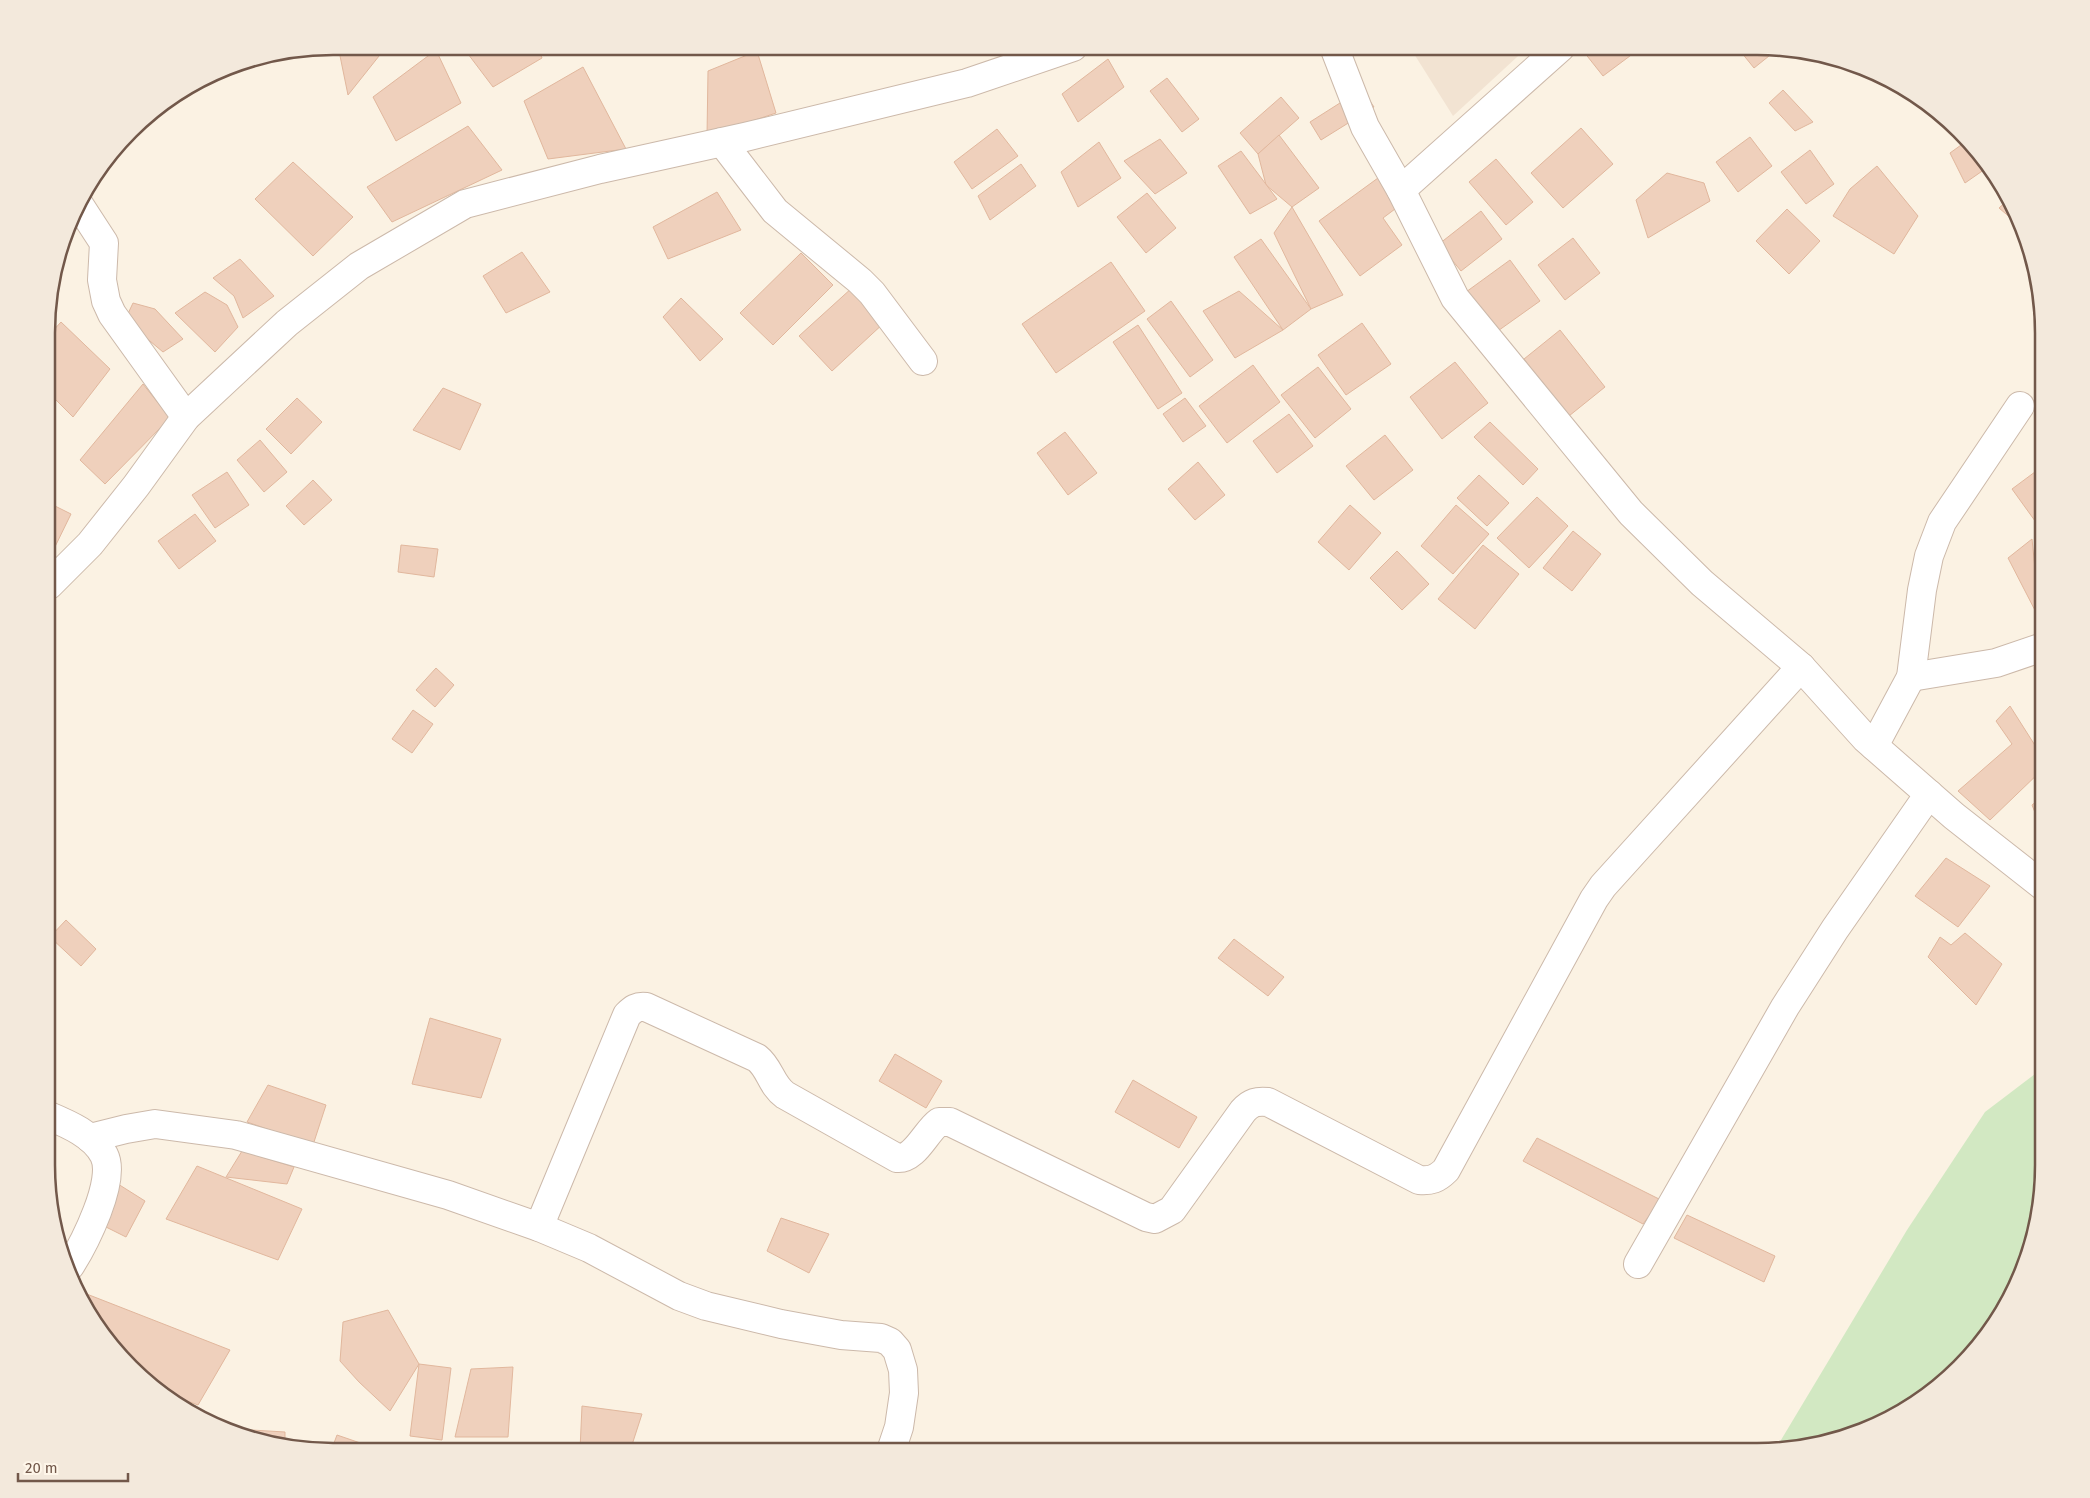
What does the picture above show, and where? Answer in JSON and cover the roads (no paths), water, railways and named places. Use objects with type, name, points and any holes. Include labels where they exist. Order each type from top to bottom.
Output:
[{"type":"street","points":[[55,579],[90,544],[136,486],[186,417],[287,322],[359,266],[465,204],[600,169],[722,142],[967,83],[1047,55]]},
{"type":"street","points":[[1337,55],[1365,127],[1401,190],[1455,298],[1631,513],[1702,583],[1801,667],[1874,746],[1954,816],[2035,880]]},
{"type":"street","points":[[1401,190],[1552,55]]},
{"type":"street","points":[[722,142],[775,211],[872,293],[923,361]]},
{"type":"street","points":[[83,211],[104,243],[102,280],[106,301],[112,314],[186,417]]},
{"type":"street","points":[[1874,746],[1912,676],[1925,573],[1929,556],[1942,522],[2020,406]]},
{"type":"street","points":[[1912,676],[1996,662],[2035,649]]},
{"type":"street","points":[[539,1227],[627,1015],[638,1007],[646,1007],[757,1058],[766,1068],[775,1086],[785,1095],[897,1158],[902,1158],[911,1153],[939,1122],[950,1122],[1146,1217],[1155,1219],[1172,1210],[1243,1111],[1248,1105],[1258,1101],[1268,1102],[1419,1180],[1429,1181],[1438,1178],[1446,1170],[1594,899],[1603,886],[1801,667]]},
{"type":"street","points":[[1638,1264],[1785,1007],[1835,929],[1929,794]]},
{"type":"street","points":[[55,1119],[68,1124],[90,1138],[105,1156],[107,1172],[101,1202],[83,1245],[72,1262]]},
{"type":"street","points":[[90,1138],[156,1124],[236,1135],[448,1195],[539,1227],[589,1248],[679,1296],[706,1306],[781,1324],[841,1335],[881,1338],[890,1342],[897,1350],[903,1370],[904,1393],[899,1427],[894,1443]]}]
